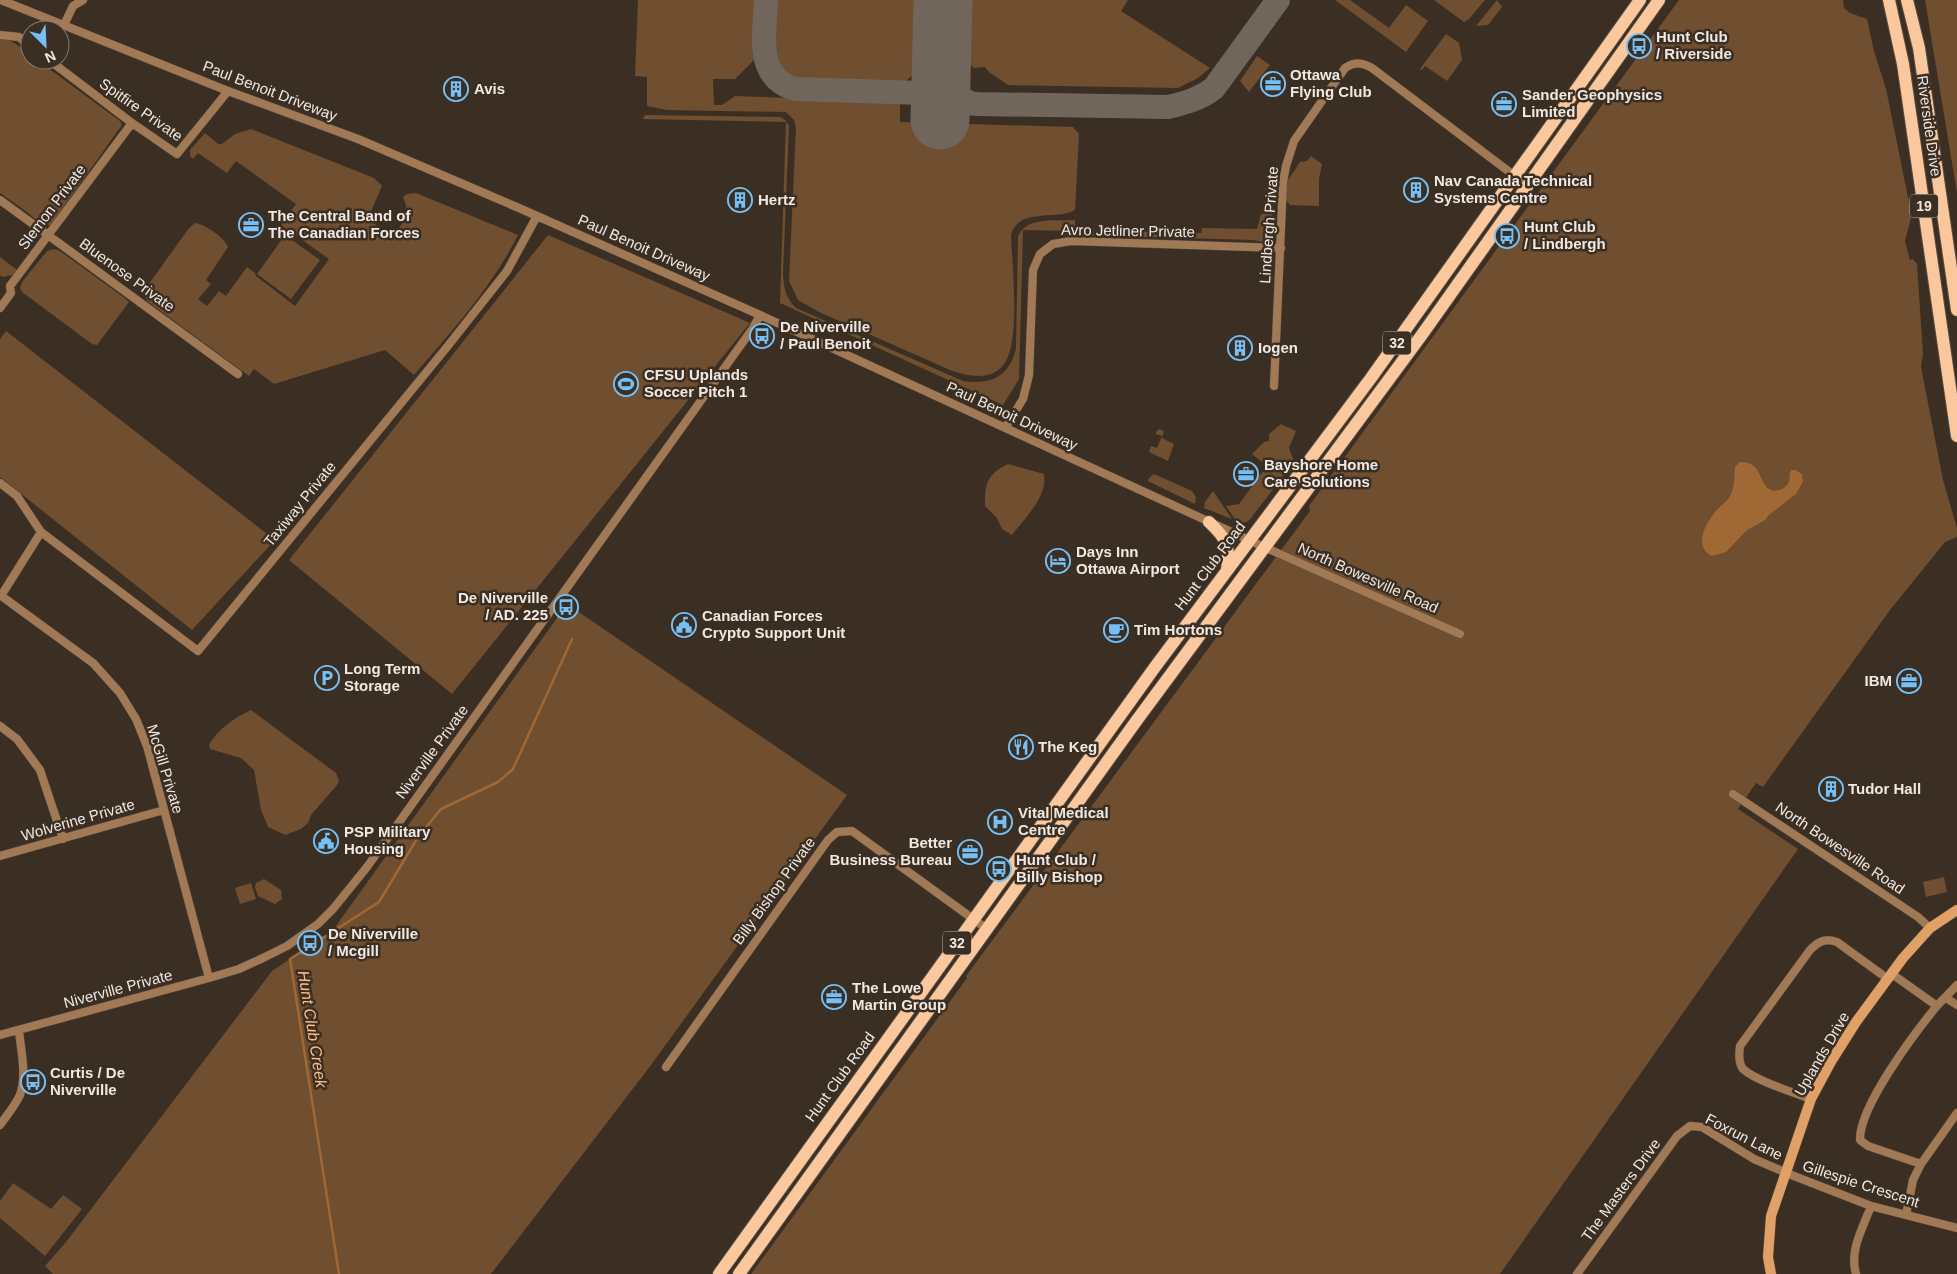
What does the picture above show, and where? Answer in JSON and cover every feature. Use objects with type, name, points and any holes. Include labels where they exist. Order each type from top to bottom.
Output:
[{"type":"main road","name":"Hunt Club Road","points":[[719,1274],[1155,667],[1382,363],[1640,0]]},
{"type":"main road","name":"32","points":[[739,1274],[987,928],[1264,547],[1312,485],[1528,186],[1659,0]]},
{"type":"main road","name":"Riverside Drive","points":[[1889,0],[1903,64],[1957,436]]},
{"type":"main road","name":"Riverside Drive","points":[[1907,0],[1919,48],[1957,310]]},
{"type":"main road","points":[[1628,17],[1641,26]]},
{"type":"main road","points":[[1209,522],[1221,534],[1228,547],[1227,571]]},
{"type":"street","name":"Paul Benoit Driveway","points":[[1,0],[51,20]]},
{"type":"street","points":[[66,20],[73,6],[83,0]]},
{"type":"street","name":"Paul Benoit Driveway","points":[[70,27],[358,139],[537,216],[760,315],[1264,547]]},
{"type":"street","points":[[0,35],[20,39]]},
{"type":"street","name":"Lindbergh Private","points":[[1274,386],[1283,182],[1290,150],[1297,136],[1345,68],[1352,64],[1364,64],[1372,68],[1528,186]]},
{"type":"street","name":"Spitfire Private","points":[[62,70],[132,123],[177,154],[228,90]]},
{"type":"street","name":"Slemon Private","points":[[0,308],[11,293],[10,286],[132,123]]},
{"type":"street","name":"Bluenose Private","points":[[0,200],[238,374]]},
{"type":"street","name":"Taxiway Private","points":[[41,532],[198,651],[353,458],[447,348],[507,271],[537,216]]},
{"type":"street","name":"Avro Jetliner Private","points":[[1005,428],[1023,399],[1029,374],[1033,270],[1040,254],[1052,244],[1071,241],[1281,248]]},
{"type":"street","name":"Niverville Private","points":[[0,1035],[239,969],[286,946],[318,924],[333,909],[372,859],[753,328],[760,315]]},
{"type":"street","points":[[0,483],[18,496],[41,532],[1,595]]},
{"type":"street","name":"North Bowesville Road","points":[[1264,547],[1460,634]]},
{"type":"street","name":"McGill Private","points":[[1,595],[93,663],[120,693],[136,719],[145,740],[209,978]]},
{"type":"street","points":[[1,727],[17,739],[40,770],[63,839]]},
{"type":"street","name":"North Bowesville Road","points":[[1733,794],[1918,917],[1930,928]]},
{"type":"street","name":"Wolverine Private","points":[[0,856],[164,810]]},
{"type":"street","name":"Billy Bishop Private","points":[[666,1067],[828,840],[837,832],[852,831],[987,928]]},
{"type":"street","name":"Uplands Drive","points":[[1771,1274],[1768,1257],[1771,1216],[1811,1099],[1832,1060],[1856,1022],[1903,958],[1930,928],[1957,910]]},
{"type":"street","points":[[1811,1099],[1756,1077],[1742,1068],[1739,1057],[1740,1046],[1818,942],[1830,939],[1837,942],[1937,1006]]},
{"type":"street","points":[[1920,1164],[1868,1146],[1860,1140],[1859,1130],[1885,1078],[1937,1006],[1957,985]]},
{"type":"street","points":[[1946,998],[1957,1005]]},
{"type":"street","points":[[0,1125],[14,1105],[22,1088],[23,1077],[19,1030]]},
{"type":"street","points":[[1906,1215],[1913,1180],[1920,1164],[1957,1113]]},
{"type":"street","name":"Foxrun Lane","points":[[1690,1126],[1709,1130],[1754,1159],[1785,1173]]},
{"type":"street","name":"The Masters Drive","points":[[1577,1274],[1677,1136],[1690,1126]]},
{"type":"street","name":"Gillespie Crescent","points":[[1785,1173],[1872,1206],[1957,1228]]},
{"type":"street","points":[[1856,1274],[1853,1258],[1854,1249],[1872,1206]]},
{"type":"shaded area","points":[[638,0],[755,0],[754,60],[735,79],[713,79],[714,105],[722,105],[735,96],[900,102],[900,122],[1073,127],[1079,134],[1075,210],[1058,215],[1038,216],[1021,221],[1015,226],[1011,235],[1014,321],[1009,353],[999,370],[978,376],[950,370],[819,312],[798,300],[789,281],[796,128],[794,120],[786,112],[667,110],[647,106],[647,77],[635,76]]},
{"type":"shaded area","points":[[774,0],[927,0],[926,62],[905,82],[792,80],[773,59]]},
{"type":"shaded area","points":[[958,0],[1128,0],[1121,11],[1210,68],[1198,78],[1178,88],[1008,85],[985,67],[974,68],[956,50]]},
{"type":"shaded area","points":[[1335,0],[1350,0],[1389,28],[1406,5],[1428,21],[1406,52]]},
{"type":"shaded area","points":[[1434,0],[1485,0],[1469,19],[1464,22]]},
{"type":"shaded area","points":[[1497,0],[1502,7],[1488,25],[1476,26]]},
{"type":"shaded area","points":[[1679,0],[1843,0],[1844,8],[1850,13],[1867,19],[1874,51],[1886,89],[1908,197],[1911,218],[1905,241],[1910,260],[1913,259],[1917,264],[1923,354],[1921,367],[1943,480],[1957,528],[1957,537],[1945,542],[1890,610],[1763,787],[1756,783],[1738,809],[1798,849],[1500,1274],[751,1274],[967,978],[966,976],[1310,511],[1309,506]]},
{"type":"shaded area","points":[[1925,0],[1957,0],[1957,193]]},
{"type":"shaded area","points":[[1446,34],[1459,43],[1462,60],[1447,81],[1425,66],[1422,70],[1420,69]]},
{"type":"shaded area","points":[[0,38],[20,47],[20,70],[51,70],[120,121],[122,125],[50,225],[42,225],[0,193]]},
{"type":"shaded area","points":[[1257,56],[1270,65],[1249,92],[1240,81]]},
{"type":"shaded area","points":[[645,115],[780,117],[785,120],[789,126],[783,273],[789,300],[796,308],[963,381],[982,382],[997,377],[1004,372],[1013,358],[1016,348],[1018,237],[1022,230],[1027,226],[1050,220],[1075,220],[1075,230],[1201,233],[1202,228],[1257,229],[1261,214],[1272,214],[1273,228],[1269,237],[1262,242],[1254,240],[1074,235],[1074,231],[1023,230],[1019,379],[1003,405],[780,303],[786,122],[643,119]]},
{"type":"shaded area","points":[[251,129],[374,178],[382,186],[369,216],[384,230],[393,231],[402,224],[407,213],[403,197],[407,194],[416,193],[518,235],[484,291],[414,375],[385,350],[274,384],[254,369],[249,376],[147,301],[146,288],[189,228],[195,223],[214,232],[228,247],[206,280],[211,284],[198,299],[207,306],[219,291],[226,296],[247,267],[295,306],[329,259],[281,225],[296,204],[236,161],[227,173],[198,153],[193,159],[190,156],[190,150],[205,133],[218,144],[222,144],[235,134]]},
{"type":"shaded area","points":[[1311,156],[1322,164],[1319,179],[1319,206],[1290,205],[1286,200],[1286,183],[1300,162],[1307,161]]},
{"type":"shaded area","points":[[285,235],[320,260],[291,299],[257,274]]},
{"type":"shaded area","points":[[548,235],[750,323],[452,694],[289,560]]},
{"type":"shaded area","points":[[54,249],[60,251],[129,302],[97,345],[92,344],[22,292],[20,288],[22,282],[47,251]]},
{"type":"shaded area","points":[[0,257],[17,270],[12,275],[3,277],[0,275]]},
{"type":"shaded area","points":[[6,331],[275,540],[192,630],[0,477],[0,339]]},
{"type":"shaded area","points":[[1281,424],[1296,431],[1289,448],[1294,462],[1251,518],[1247,522],[1241,523],[1236,521],[1226,506],[1239,504],[1267,466],[1252,454],[1264,442],[1269,441],[1269,434]]},
{"type":"shaded area","points":[[1159,429],[1164,431],[1162,438],[1174,444],[1168,461],[1149,452],[1151,446],[1157,448],[1162,436],[1156,434]]},
{"type":"shaded area","points":[[1740,462],[1748,463],[1755,467],[1766,487],[1774,491],[1786,486],[1789,482],[1791,470],[1802,474],[1803,482],[1796,494],[1765,520],[1747,530],[1726,552],[1712,556],[1703,547],[1703,535],[1711,517],[1731,494],[1735,467]]},
{"type":"shaded area","points":[[1008,464],[1044,474],[1043,490],[1039,498],[1012,535],[1002,529],[997,518],[985,506],[988,481],[995,472]]},
{"type":"shaded area","points":[[1154,474],[1192,491],[1196,497],[1195,504],[1148,481]]},
{"type":"shaded area","points":[[1213,491],[1232,519],[1204,508],[1205,502]]},
{"type":"shaded area","points":[[567,604],[847,795],[651,1065],[491,1274],[53,1274],[45,1266],[66,1242],[272,971],[333,930]]},
{"type":"shaded area","points":[[251,710],[336,773],[339,781],[311,815],[308,823],[301,829],[285,835],[268,827],[261,810],[254,770],[241,758],[210,749],[209,745],[212,739],[222,729],[239,716]]},
{"type":"shaded area","points":[[1944,877],[1947,892],[1926,897],[1923,882]]},
{"type":"shaded area","points":[[264,879],[281,890],[282,899],[275,904],[258,896],[255,887],[256,883]]},
{"type":"shaded area","points":[[251,883],[256,899],[240,904],[235,888]]},
{"type":"shaded area","points":[[13,1183],[51,1209],[63,1195],[82,1209],[45,1256],[0,1218],[0,1201]]},
{"type":"waterway","name":"Hunt Club Creek","points":[[339,1274],[290,959],[379,902],[418,837],[441,809],[498,782],[513,769],[572,639]]},
{"type":"taxiway","points":[[766,0],[764,39],[768,64],[773,75],[782,83],[795,89],[940,94],[966,103],[977,104],[1168,107],[1192,100],[1214,88],[1278,0]]},
{"type":"taxiway","points":[[945,0],[944,72],[952,90],[968,102]]},
{"type":"runway","points":[[940,120],[943,0]]},
{"type":"place","name":"Hunt Club / Riverside","points":[[1639,46]]},
{"type":"place","name":"Ottawa Flying Club","points":[[1273,84]]},
{"type":"place","name":"Avis","points":[[456,89]]},
{"type":"place","name":"Sander Geophysics Limited","points":[[1504,104]]},
{"type":"place","name":"Nav Canada Technical Systems Centre","points":[[1416,190]]},
{"type":"place","name":"Hertz","points":[[740,200]]},
{"type":"place","name":"The Central Band of The Canadian Forces","points":[[251,225]]},
{"type":"place","name":"Hunt Club / Lindbergh","points":[[1507,236]]},
{"type":"place","name":"De Niverville / Paul Benoit","points":[[762,336]]},
{"type":"place","name":"Iogen","points":[[1240,348]]},
{"type":"place","name":"CFSU Uplands Soccer Pitch 1","points":[[626,384]]},
{"type":"place","name":"Bayshore Home Care Solutions","points":[[1246,474]]},
{"type":"place","name":"Days Inn Ottawa Airport","points":[[1058,561]]},
{"type":"place","name":"De Niverville / AD. 225","points":[[566,607]]},
{"type":"place","name":"Canadian Forces Crypto Support Unit","points":[[684,625]]},
{"type":"place","name":"Tim Hortons","points":[[1116,630]]},
{"type":"place","name":"Long Term Storage","points":[[327,678]]},
{"type":"place","name":"IBM","points":[[1909,681]]},
{"type":"place","name":"The Keg","points":[[1021,747]]},
{"type":"place","name":"Tudor Hall","points":[[1831,789]]},
{"type":"place","name":"Vital Medical Centre","points":[[1000,822]]},
{"type":"place","name":"PSP Military Housing","points":[[326,841]]},
{"type":"place","name":"Better Business Bureau","points":[[970,852]]},
{"type":"place","name":"Hunt Club / Billy Bishop","points":[[999,869]]},
{"type":"place","name":"De Niverville / Mcgill","points":[[310,943]]},
{"type":"place","name":"The Lowe Martin Group","points":[[834,997]]},
{"type":"place","name":"Curtis / De Niverville","points":[[33,1082]]}]
